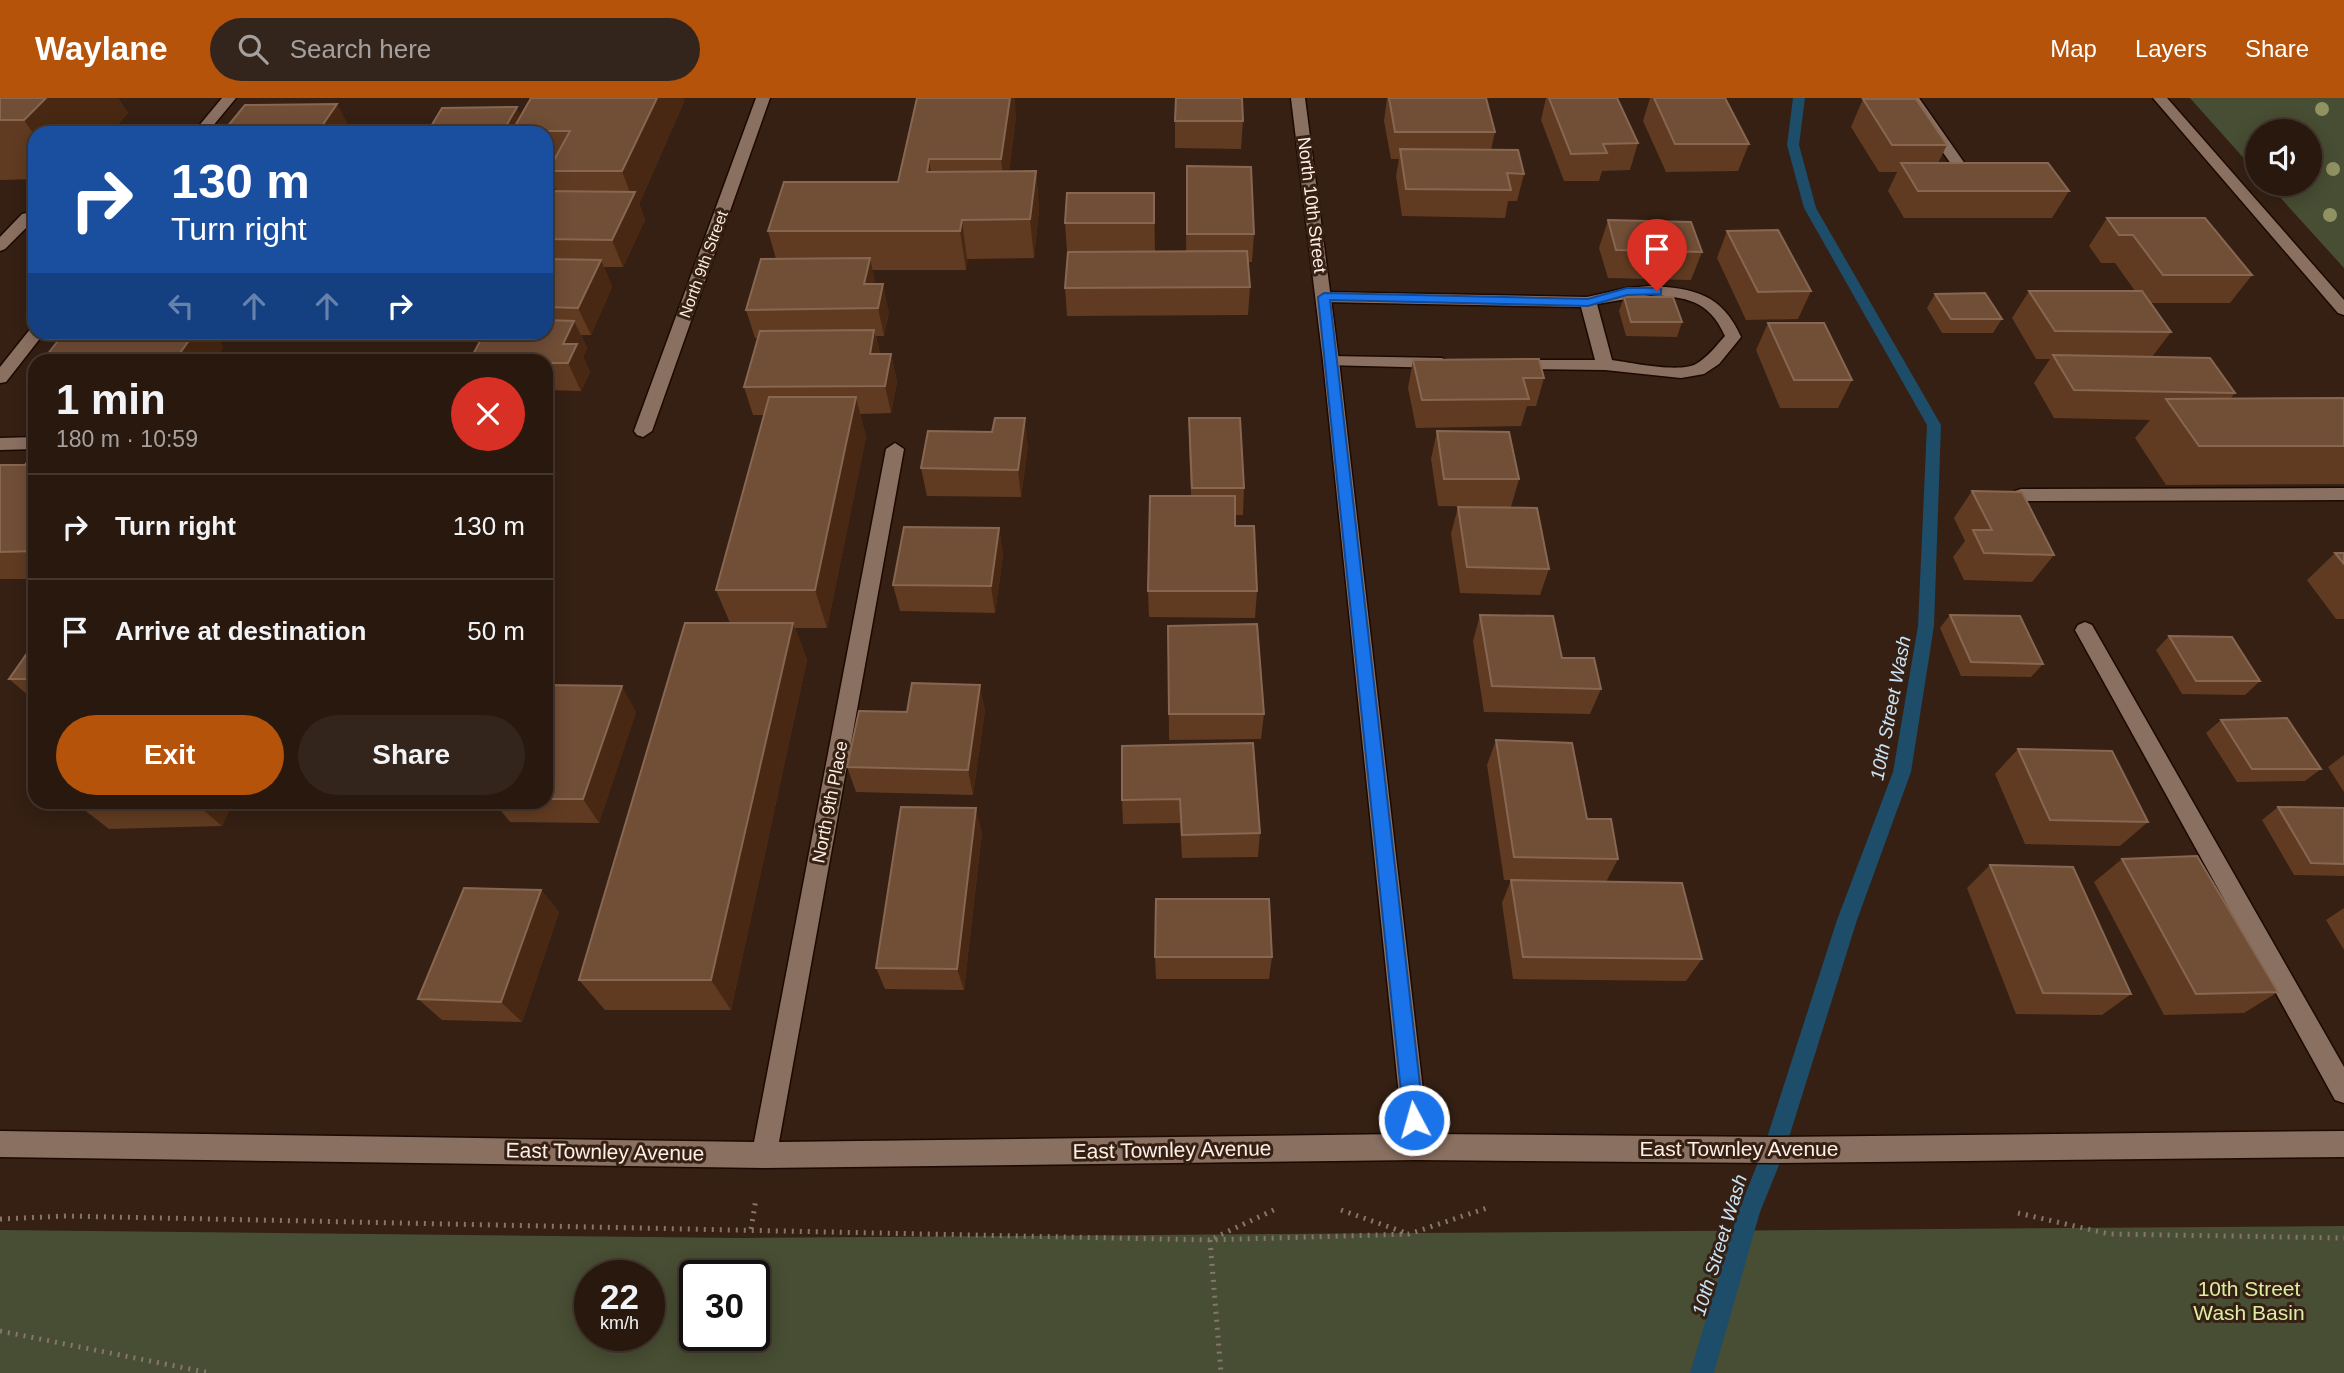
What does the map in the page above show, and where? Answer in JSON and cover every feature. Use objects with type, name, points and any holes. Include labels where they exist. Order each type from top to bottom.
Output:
[{"type":"street","points":[[206,126],[229,98]]},
{"type":"street","name":"North 9th Street","points":[[643,431],[763,98]]},
{"type":"street","name":"North 10th Street","points":[[1298,98],[1324,297],[1417,1147]]},
{"type":"street","points":[[1912,98],[1963,171]]},
{"type":"street","points":[[2160,98],[2344,310]]},
{"type":"street","points":[[0,246],[28,217]]},
{"type":"street","points":[[1324,297],[1588,302],[1627,292],[1682,293],[1716,306],[1730,324],[1733,337],[1713,360],[1698,370],[1681,373],[1605,365],[1495,364]]},
{"type":"street","points":[[1588,302],[1605,365]]},
{"type":"street","points":[[0,379],[31,340]]},
{"type":"street","points":[[1331,361],[1454,363]]},
{"type":"street","points":[[0,444],[28,443]]},
{"type":"street","name":"North 9th Place","points":[[764,1154],[895,449]]},
{"type":"street","points":[[2021,495],[2344,494]]},
{"type":"street","points":[[2085,630],[2344,1091]]},
{"type":"street","name":"East Townley Avenue","points":[[0,1144],[764,1154],[1417,1147],[1774,1150],[2344,1144]]},
{"type":"path","points":[[1210,1240],[1278,1208]]},
{"type":"path","points":[[0,1219],[66,1216],[1210,1240],[1409,1234],[1487,1208]]},
{"type":"path","points":[[1341,1210],[1409,1234]]},
{"type":"path","points":[[2018,1213],[2109,1234],[2344,1238]]},
{"type":"path","points":[[1210,1240],[1221,1373]]},
{"type":"path","points":[[0,1331],[210,1373]]},
{"type":"green space","points":[[2190,98],[2344,98],[2344,268],[2279,196],[2322,196],[2322,119],[2245,119],[2245,160]]},
{"type":"green space","name":"10th Street Wash Basin","points":[[2344,1226],[2344,1373],[0,1373],[0,1230],[742,1238]]},
{"type":"building","points":[[0,98],[46,98],[24,120],[0,120]]},
{"type":"building","points":[[531,98],[657,98],[622,171],[553,171],[553,162],[570,131],[553,131],[553,126],[515,126]]},
{"type":"building","points":[[917,98],[1010,98],[1001,159],[929,159],[927,172],[1036,171],[1030,219],[962,220],[960,231],[768,231],[784,182],[898,182]]},
{"type":"building","points":[[1176,98],[1242,98],[1243,121],[1175,121]]},
{"type":"building","points":[[1389,98],[1486,98],[1495,132],[1395,132]]},
{"type":"building","points":[[1549,98],[1617,98],[1638,143],[1603,144],[1607,153],[1571,154]]},
{"type":"building","points":[[1654,98],[1725,98],[1749,144],[1675,144]]},
{"type":"building","points":[[1863,99],[1916,99],[1947,145],[1892,145]]},
{"type":"building","points":[[337,104],[322,126],[228,126],[245,105]]},
{"type":"building","points":[[517,107],[506,126],[431,126],[442,108]]},
{"type":"building","points":[[1400,149],[1518,150],[1524,174],[1507,173],[1511,190],[1406,189]]},
{"type":"building","points":[[1901,163],[2048,163],[2069,191],[1918,191]]},
{"type":"building","points":[[1187,166],[1251,167],[1254,234],[1187,234]]},
{"type":"building","points":[[553,191],[635,192],[612,240],[553,239]]},
{"type":"building","points":[[1067,193],[1154,193],[1154,223],[1065,223]]},
{"type":"building","points":[[2107,218],[2205,218],[2252,275],[2163,275],[2133,235],[2119,235]]},
{"type":"building","points":[[1608,220],[1691,222],[1702,252],[1616,250]]},
{"type":"building","points":[[1778,230],[1811,291],[1758,292],[1727,231]]},
{"type":"building","points":[[1247,251],[1250,287],[1065,288],[1068,252]]},
{"type":"building","points":[[870,258],[864,284],[883,284],[878,308],[746,310],[761,259]]},
{"type":"building","points":[[553,259],[601,260],[578,308],[553,307]]},
{"type":"building","points":[[2029,291],[2142,291],[2171,332],[2055,331]]},
{"type":"building","points":[[1985,293],[2002,319],[1951,319],[1935,294]]},
{"type":"building","points":[[1624,297],[1673,297],[1682,322],[1631,322]]},
{"type":"building","points":[[553,320],[574,321],[563,344],[577,344],[568,363],[553,363],[553,354],[473,354],[481,340],[553,340]]},
{"type":"building","points":[[1768,323],[1824,323],[1852,380],[1794,380]]},
{"type":"building","points":[[874,330],[870,354],[891,354],[885,386],[744,387],[760,331]]},
{"type":"building","points":[[59,340],[189,340],[179,354],[48,354]]},
{"type":"building","points":[[2053,355],[2210,358],[2235,393],[2074,390]]},
{"type":"building","points":[[1539,359],[1544,378],[1523,378],[1529,399],[1422,400],[1413,360]]},
{"type":"building","points":[[769,397],[856,397],[815,590],[716,590]]},
{"type":"building","points":[[2344,398],[2344,446],[2199,446],[2166,399]]},
{"type":"building","points":[[995,418],[1025,418],[1018,470],[921,468],[928,431],[992,432]]},
{"type":"building","points":[[1189,418],[1240,418],[1244,488],[1192,488]]},
{"type":"building","points":[[1437,431],[1509,432],[1519,479],[1444,479]]},
{"type":"building","points":[[28,461],[28,551],[0,552],[0,465],[25,465]]},
{"type":"building","points":[[1972,491],[2022,492],[2054,555],[1984,553],[1973,530],[1992,530]]},
{"type":"building","points":[[1150,496],[1235,496],[1235,526],[1254,526],[1257,591],[1148,591]]},
{"type":"building","points":[[1458,507],[1537,508],[1549,569],[1467,567]]},
{"type":"building","points":[[904,527],[999,528],[991,586],[893,585]]},
{"type":"building","points":[[2335,553],[2344,553],[2344,564]]},
{"type":"building","points":[[1480,615],[1553,616],[1562,658],[1594,658],[1601,689],[1492,686]]},
{"type":"building","points":[[1950,615],[2020,616],[2043,664],[1971,662]]},
{"type":"building","points":[[685,623],[793,623],[711,980],[579,980]]},
{"type":"building","points":[[1257,624],[1264,714],[1169,714],[1168,626]]},
{"type":"building","points":[[2169,636],[2232,637],[2260,681],[2196,681]]},
{"type":"building","points":[[28,652],[28,679],[9,679]]},
{"type":"building","points":[[912,683],[980,685],[968,770],[847,767],[859,711],[907,712]]},
{"type":"building","points":[[553,685],[622,686],[583,799],[553,799]]},
{"type":"building","points":[[2287,718],[2321,769],[2252,769],[2221,720]]},
{"type":"building","points":[[1496,740],[1572,743],[1587,819],[1611,819],[1618,859],[1514,857]]},
{"type":"building","points":[[1253,743],[1260,833],[1182,835],[1180,799],[1122,800],[1122,746]]},
{"type":"building","points":[[2018,749],[2112,751],[2148,822],[2050,820]]},
{"type":"building","points":[[901,807],[976,808],[957,969],[876,968]]},
{"type":"building","points":[[2278,807],[2344,808],[2344,864],[2311,863]]},
{"type":"building","points":[[2197,856],[2278,992],[2196,994],[2122,859]]},
{"type":"building","points":[[1990,865],[2073,867],[2131,994],[2043,993]]},
{"type":"building","points":[[1511,880],[1682,883],[1702,959],[1523,957]]},
{"type":"building","points":[[464,888],[541,890],[501,1002],[418,999]]},
{"type":"building","points":[[1156,899],[1269,899],[1272,957],[1155,957]]},
{"type":"waterway","name":"10th Street Wash","points":[[1702,1373],[1749,1212],[1774,1150],[1847,920],[1902,772],[1926,626],[1934,425],[1810,208],[1793,145],[1799,98]]},
{"type":"route","points":[[1414,1120],[1324,297],[1588,302],[1627,292],[1657,291]]}]
